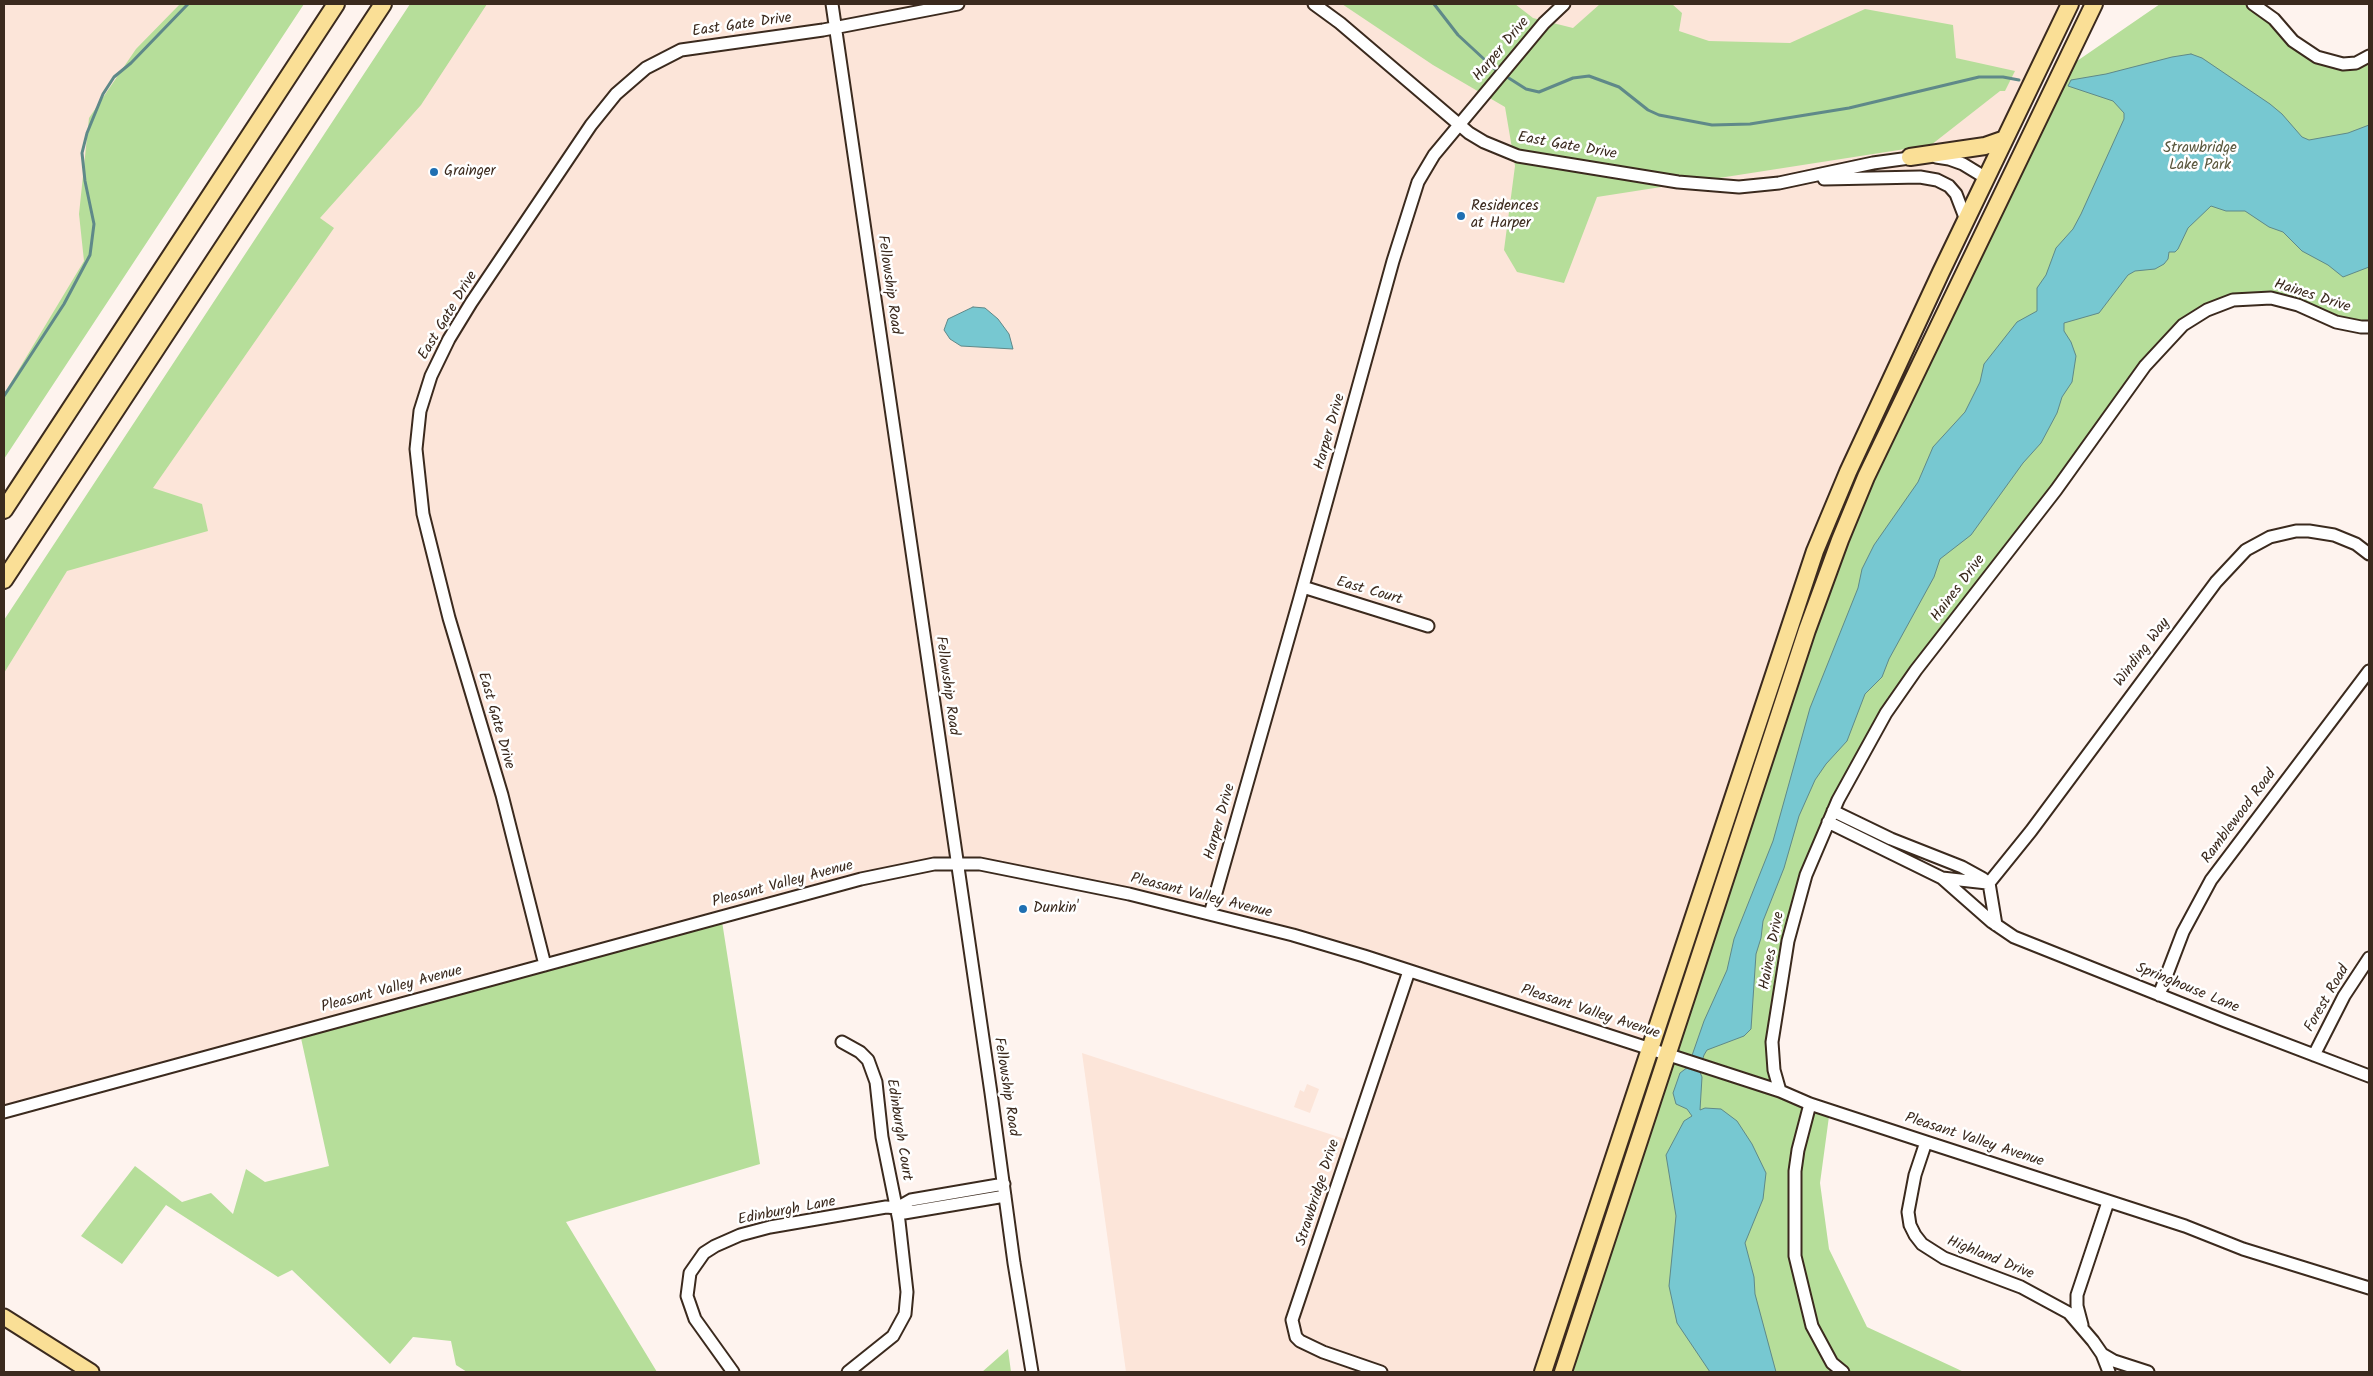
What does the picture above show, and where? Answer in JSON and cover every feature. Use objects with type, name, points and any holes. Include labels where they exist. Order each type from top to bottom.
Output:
[{"type":"highway","points":[[4,510],[336,4]]},
{"type":"highway","points":[[4,580],[383,4]]},
{"type":"highway","points":[[1544,1372],[1815,551],[1848,472],[2070,4]]},
{"type":"highway","points":[[1563,1372],[1807,630],[1840,540],[1866,477],[2094,4]]},
{"type":"highway","points":[[1910,157],[1985,146],[2005,139]]},
{"type":"highway","points":[[1971,260],[1990,199],[1990,186],[1986,178]]},
{"type":"main road","points":[[4,1317],[91,1372]]},
{"type":"street","name":"Fellowship Road","points":[[832,4],[1032,1372]]},
{"type":"street","name":"East Gate Drive","points":[[545,965],[502,795],[458,649],[427,532],[418,480],[416,449],[417,428],[425,394],[449,339],[479,292],[591,125],[630,80],[654,63],[681,50],[835,28],[958,4]]},
{"type":"street","name":"East Gate Drive","points":[[1314,4],[1340,23],[1459,124],[1484,142],[1518,156],[1702,185],[1739,187],[1804,179],[1910,157],[1949,158],[1972,168],[1986,178]]},
{"type":"street","name":"Harper Drive","points":[[1210,914],[1393,261],[1418,182],[1434,154],[1544,23],[1564,4]]},
{"type":"street","points":[[2253,4],[2274,19],[2293,41],[2317,57],[2343,64],[2356,62],[2369,56]]},
{"type":"street","name":"East Gate Drive","points":[[1804,179],[1920,177],[1937,180],[1949,186],[1956,194],[1966,220]]},
{"type":"street","name":"Haines Drive","points":[[1780,1091],[1774,1070],[1772,1042],[1788,941],[1802,885],[1833,811],[1886,713],[1916,670],[2056,490],[2145,366],[2172,334],[2207,310],[2233,300],[2258,297],[2285,301],[2348,325],[2369,327]]},
{"type":"street","name":"Winding Way","points":[[1989,883],[2031,831],[2216,582],[2246,550],[2270,538],[2296,531],[2309,531],[2334,534],[2356,544],[2369,554]]},
{"type":"street","name":"East Court","points":[[1303,587],[1428,626]]},
{"type":"street","name":"Ramblewood Road","points":[[2159,995],[2183,932],[2207,887],[2241,839],[2369,671]]},
{"type":"street","points":[[1833,811],[1891,839],[1962,867],[1989,883],[1996,925]]},
{"type":"street","name":"Springhouse Lane","points":[[1828,822],[1942,878],[1996,925],[2026,942],[2369,1076]]},
{"type":"street","name":"Pleasant Valley Avenue","points":[[4,1112],[889,872],[957,863],[987,865],[1059,878],[1306,939],[1668,1054],[1780,1091],[1810,1104],[2185,1226],[2243,1249],[2369,1288]]},
{"type":"street","name":"Springhouse Lane","points":[[1942,878],[1989,883]]},
{"type":"street","name":"Forest Road","points":[[2314,1056],[2344,996],[2369,958]]},
{"type":"street","name":"Strawbridge Drive","points":[[1381,1372],[1323,1352],[1300,1340],[1296,1337],[1292,1320],[1409,971]]},
{"type":"street","name":"Edinburgh Court","points":[[842,1042],[860,1052],[873,1070],[878,1095],[882,1137],[897,1208]]},
{"type":"street","points":[[1810,1104],[1798,1150],[1795,1170],[1793,1236],[1795,1256],[1808,1314],[1818,1339],[1832,1364],[1843,1372]]},
{"type":"street","name":"Highland Drive","points":[[1926,1142],[1915,1175],[1908,1212],[1910,1225],[1915,1236],[1922,1244],[1944,1258],[2035,1293],[2064,1310],[2082,1326],[2102,1354],[2109,1372]]},
{"type":"street","name":"Edinburgh Lane","points":[[897,1208],[911,1200],[1004,1184]]},
{"type":"street","name":"Edinburgh Lane","points":[[733,1372],[702,1330],[688,1302],[687,1284],[690,1273],[704,1253],[727,1240],[755,1231],[886,1207],[897,1208],[904,1213],[1005,1196]]},
{"type":"street","points":[[2082,1326],[2077,1306],[2077,1295],[2108,1202]]},
{"type":"street","points":[[848,1372],[894,1336],[905,1314],[907,1304],[906,1280],[897,1208]]},
{"type":"street","points":[[2102,1354],[2114,1361],[2148,1372]]},
{"type":"shaded area","points":[[4,4],[288,4],[4,439]]},
{"type":"shaded area","points":[[441,4],[2070,4],[1848,472],[1543,1372],[1126,1372],[1082,1053],[1351,1141],[1409,971],[1210,914],[1010,869],[920,867],[4,1113],[4,670],[116,489]]},
{"type":"shaded area","points":[[1307,1084],[1319,1089],[1310,1113],[1294,1107],[1300,1090],[1304,1092]]},
{"type":"green space","points":[[180,4],[304,4],[4,459],[4,394],[84,261],[79,214],[89,118],[136,49]]},
{"type":"green space","points":[[410,4],[487,4],[421,105],[320,218],[334,228],[153,488],[202,504],[208,531],[67,571],[4,673],[4,620]]},
{"type":"green space","points":[[1342,4],[1515,4],[1533,18],[1573,28],[1600,4],[1672,4],[1682,13],[1679,31],[1709,41],[1790,43],[1865,9],[1953,25],[1956,58],[2015,71],[2005,91],[2000,91],[1931,145],[1597,197],[1564,283],[1517,272],[1504,250],[1515,166],[1505,107],[1433,65]]},
{"type":"green space","name":"Strawbridge Lake Park","points":[[2160,4],[2247,4],[2330,62],[2369,55],[2369,325],[2258,297],[2207,310],[2172,334],[1916,670],[1865,750],[1796,908],[1773,1061],[1780,1091],[1830,1109],[1820,1183],[1829,1249],[1867,1327],[1964,1372],[1563,1372],[1828,571],[2061,72]]},
{"type":"green space","points":[[721,915],[760,1164],[566,1222],[657,1372],[467,1372],[456,1365],[451,1341],[413,1337],[390,1364],[292,1270],[278,1277],[166,1205],[122,1264],[81,1236],[135,1166],[182,1202],[211,1193],[233,1214],[246,1169],[265,1182],[329,1166],[299,1029]]},
{"type":"green space","points":[[1008,1349],[1011,1372],[982,1372]]},
{"type":"water","points":[[2191,54],[2202,58],[2270,104],[2282,114],[2302,137],[2309,140],[2348,133],[2369,125],[2369,267],[2343,277],[2328,265],[2302,251],[2283,232],[2269,227],[2245,211],[2226,211],[2211,206],[2188,228],[2178,249],[2175,252],[2169,252],[2168,259],[2164,264],[2155,269],[2135,271],[2128,275],[2099,313],[2064,323],[2064,331],[2071,342],[2076,356],[2072,382],[2062,397],[2057,413],[2041,443],[2023,463],[1971,535],[1940,559],[1934,577],[1889,659],[1882,677],[1865,694],[1847,741],[1826,764],[1815,780],[1799,816],[1784,868],[1763,921],[1761,938],[1756,954],[1751,1029],[1744,1036],[1707,1050],[1704,1055],[1699,1070],[1702,1077],[1700,1110],[1705,1108],[1721,1109],[1737,1121],[1752,1144],[1766,1173],[1763,1199],[1745,1243],[1754,1277],[1755,1294],[1776,1372],[1710,1372],[1677,1323],[1669,1286],[1676,1216],[1666,1155],[1684,1121],[1692,1116],[1687,1109],[1676,1104],[1673,1093],[1680,1073],[1688,1067],[1704,1021],[1727,970],[1734,939],[1773,841],[1810,708],[1858,588],[1862,569],[1874,545],[1918,482],[1933,447],[1965,412],[1980,382],[1984,364],[2017,322],[2037,311],[2037,288],[2046,275],[2056,248],[2073,229],[2081,214],[2124,119],[2124,113],[2113,101],[2068,86],[2071,80],[2106,74]]},
{"type":"water","points":[[973,307],[985,308],[998,319],[1009,334],[1013,349],[961,346],[950,339],[944,330],[948,319]]},
{"type":"waterway","points":[[4,396],[64,304],[90,255],[94,224],[85,181],[82,153],[87,133],[103,94],[114,77],[131,63],[188,4]]},
{"type":"waterway","points":[[1434,4],[1458,35],[1498,72]]},
{"type":"waterway","points":[[1504,75],[1526,89],[1539,92],[1573,78],[1589,76],[1619,87],[1648,110],[1659,115],[1712,125],[1750,124],[1849,108],[1979,77],[2003,77],[2019,80]]},
{"type":"place","name":"Grainger","points":[[434,172]]},
{"type":"place","name":"Residences at Harper","points":[[1461,216]]},
{"type":"place","name":"Dunkin'","points":[[1023,909]]}]
